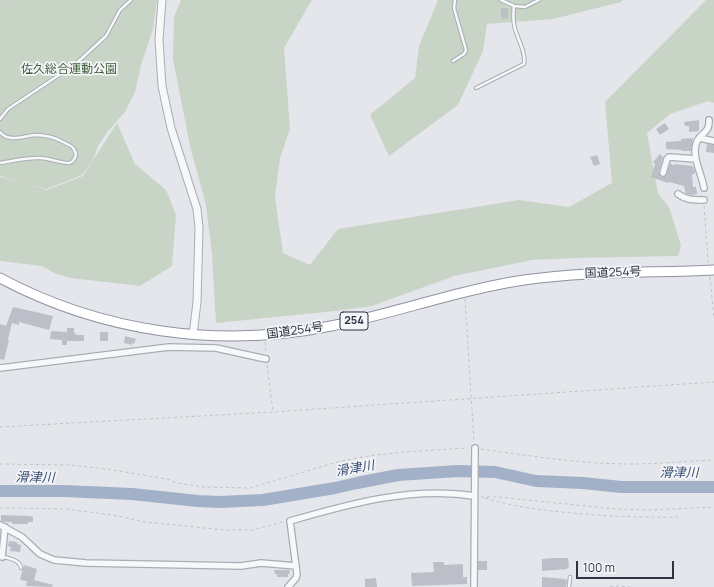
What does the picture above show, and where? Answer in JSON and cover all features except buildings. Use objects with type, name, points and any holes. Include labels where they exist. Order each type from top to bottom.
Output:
[{"type":"highway","name":"国道254号","points":[[0,278],[44,299],[88,314],[142,328],[172,333],[228,337],[265,336],[302,332],[351,322],[465,292],[523,280],[567,276],[711,270]]},
{"type":"street","points":[[162,0],[159,39],[162,86],[171,128],[197,209],[199,228],[197,302],[193,335]]},
{"type":"street","points":[[704,188],[696,158],[696,144],[698,138],[708,129],[709,120]]},
{"type":"street","points":[[698,138],[714,141]]},
{"type":"street","points":[[663,173],[669,157],[696,158]]},
{"type":"street","points":[[678,194],[690,200],[704,200]]},
{"type":"street","points":[[0,368],[169,347],[216,348],[266,359]]},
{"type":"street","points":[[474,587],[475,449]]},
{"type":"street","points":[[288,587],[296,578],[296,566],[290,521],[351,504],[383,498],[422,494],[474,495]]},
{"type":"street","points":[[1,557],[2,526],[22,537],[40,554],[54,560],[86,563],[241,566],[261,564],[296,566]]},
{"type":"lane","points":[[0,119],[8,109],[71,67],[102,40],[109,31],[120,10],[131,0]]},
{"type":"lane","points":[[453,61],[464,54],[466,50],[454,8],[455,0]]},
{"type":"lane","points":[[501,0],[514,6],[524,6],[539,0]]},
{"type":"lane","points":[[476,88],[524,64],[525,57],[515,29],[513,13],[514,6]]},
{"type":"lane","points":[[0,132],[10,138],[36,135],[52,137],[72,146],[76,154],[74,161],[71,163],[40,158],[0,163]]},
{"type":"lane","points":[[1,557],[17,562],[21,565],[21,568]]},
{"type":"lane","points":[[569,587],[570,577]]},
{"type":"path","points":[[704,200],[714,319]]},
{"type":"path","points":[[465,292],[475,449]]},
{"type":"path","points":[[265,336],[266,359],[274,412]]},
{"type":"path","points":[[0,427],[274,412],[714,382]]},
{"type":"path","points":[[0,464],[69,465],[107,469],[167,479],[177,483],[203,488],[250,488],[337,462],[368,456],[404,452],[475,449],[561,460],[603,463],[667,464],[714,460]]},
{"type":"path","points":[[681,517],[634,518],[534,509],[512,506],[482,497],[498,497],[615,509],[652,510],[714,507]]},
{"type":"path","points":[[0,508],[66,509],[113,515],[145,522],[226,530],[252,530],[290,521]]},
{"type":"path","points":[[610,587],[631,587]]},
{"type":"green space","name":"佐久総合運動公園","points":[[0,0],[157,0],[153,29],[141,65],[135,92],[125,112],[108,131],[98,146],[93,160],[82,175],[47,189],[31,185],[47,190],[83,176],[117,123],[135,164],[166,190],[176,215],[172,266],[140,286],[70,278],[54,273],[42,266],[0,261],[0,177],[18,181],[0,176]]},
{"type":"green space","points":[[181,0],[312,0],[284,48],[290,129],[280,158],[275,197],[283,253],[310,265],[338,229],[519,200],[569,207],[612,183],[605,102],[706,0],[714,0],[714,103],[708,101],[670,114],[647,133],[658,194],[669,207],[681,245],[678,256],[532,260],[454,276],[372,306],[216,323],[212,254],[206,205],[190,146],[173,59],[174,17]]},
{"type":"green space","points":[[438,0],[623,0],[621,2],[553,19],[487,24],[483,51],[458,105],[389,156],[370,115],[415,78],[419,46]]},
{"type":"waterway","name":"滑津川","points":[[0,491],[64,491],[132,494],[219,502],[263,500],[335,488],[398,475],[458,471],[495,472],[536,481],[583,483],[621,487],[714,487]]}]
